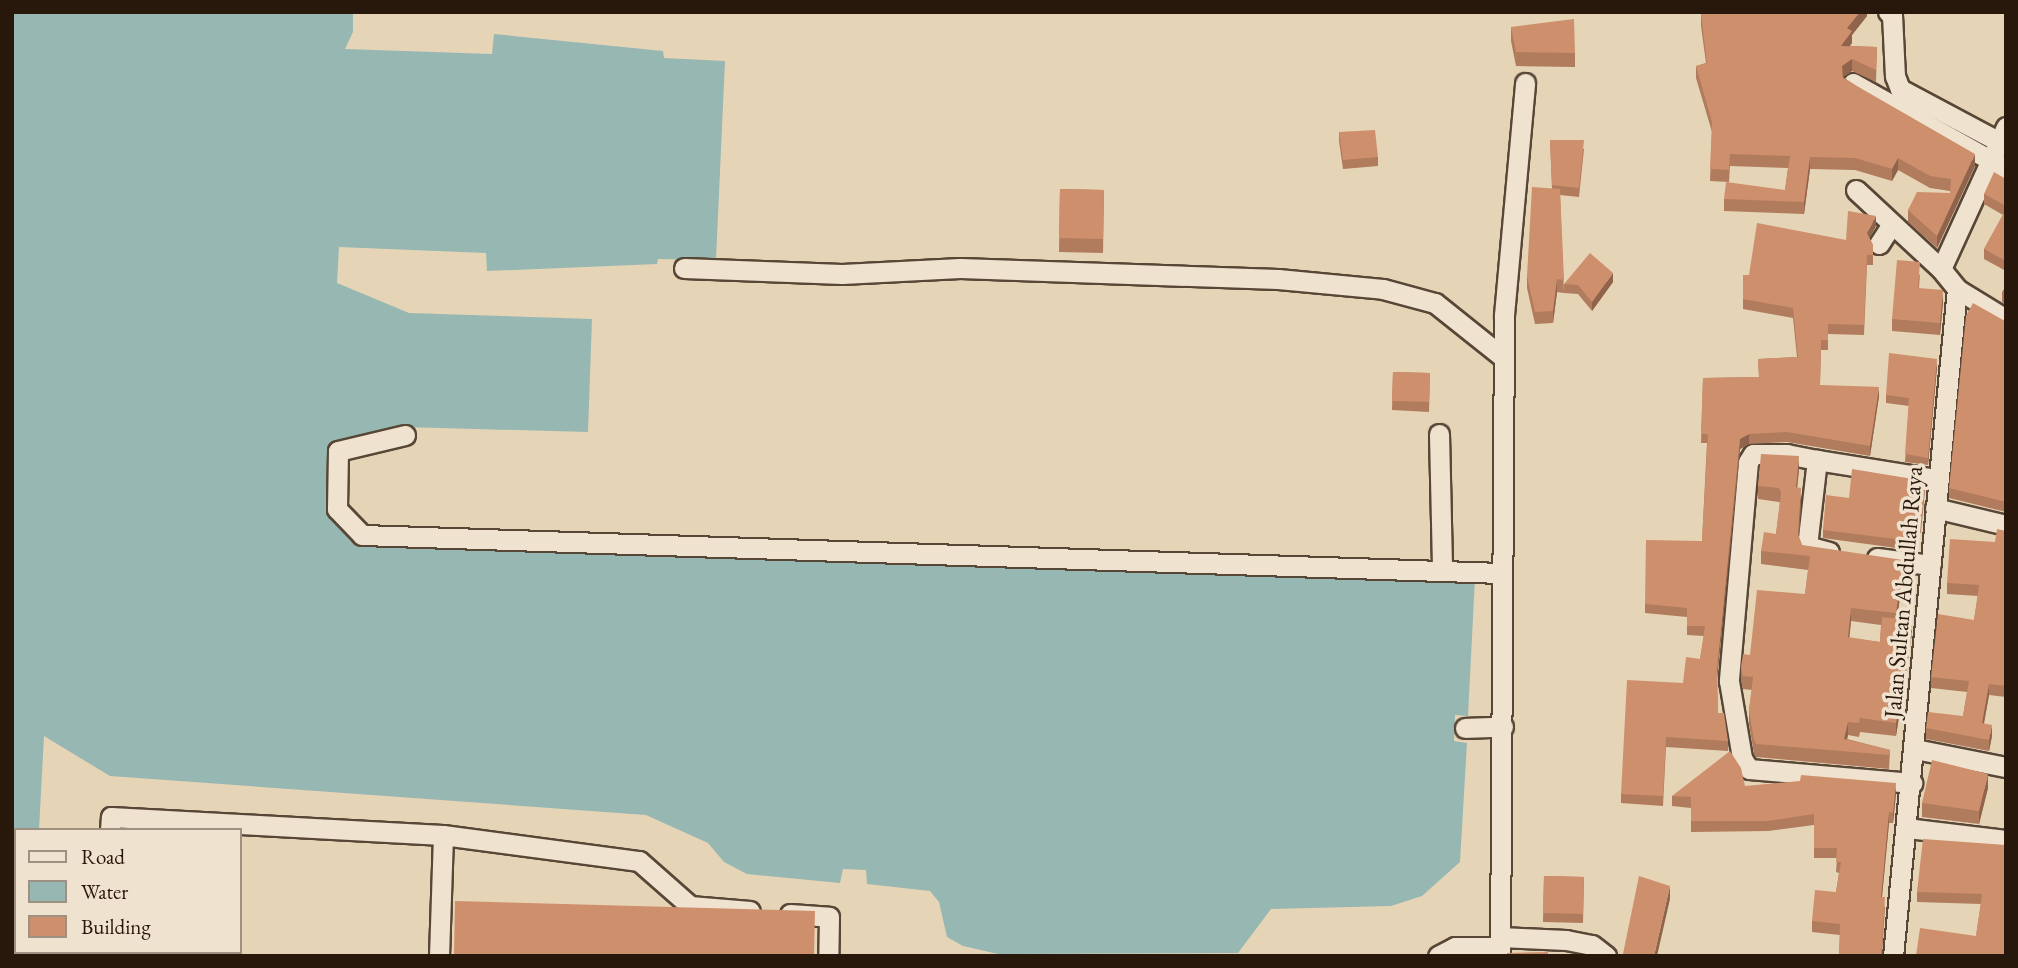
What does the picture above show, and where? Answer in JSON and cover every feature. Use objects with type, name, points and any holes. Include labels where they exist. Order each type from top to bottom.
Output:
[{"type":"street","points":[[1895,13],[1895,76],[1900,89],[2002,134],[1997,165],[1941,269]]},
{"type":"street","points":[[1500,946],[1503,727],[1499,573],[1504,358],[1525,83]]},
{"type":"street","points":[[1853,83],[1997,165]]},
{"type":"street","points":[[1856,190],[1941,269],[1957,289],[2006,319]]},
{"type":"street","points":[[1879,244],[1892,223]]},
{"type":"street","points":[[684,268],[842,274],[960,268],[1278,279],[1383,289],[1435,303],[1504,358]]},
{"type":"street","name":"Jalan Sultan Abdullah Raya","points":[[1893,956],[1908,828],[1936,479],[1957,289]]},
{"type":"street","points":[[1439,434],[1442,570]]},
{"type":"street","points":[[405,435],[338,451],[337,509],[362,535],[1499,573]]},
{"type":"street","points":[[1912,783],[1749,769],[1736,739],[1729,681],[1748,462],[1753,454],[1787,454],[1936,479]]},
{"type":"street","points":[[1817,460],[1807,546],[1854,556],[1931,565]]},
{"type":"street","points":[[1935,508],[2006,525]]},
{"type":"street","points":[[1465,728],[1503,727]]},
{"type":"street","points":[[1915,749],[2006,767]]},
{"type":"street","points":[[110,828],[111,817],[159,825],[443,835],[639,861],[690,906],[829,917],[828,956]]},
{"type":"street","points":[[1908,828],[2006,841]]},
{"type":"street","points":[[439,956],[443,835]]},
{"type":"street","points":[[1438,956],[1455,947],[1566,940],[1592,944],[1606,956]]},
{"type":"water","points":[[12,12],[353,12],[353,32],[345,49],[492,54],[494,34],[663,51],[664,58],[725,61],[716,260],[658,259],[657,264],[487,271],[486,253],[339,247],[337,283],[409,313],[592,319],[588,432],[404,427],[333,447],[329,513],[360,542],[1475,578],[1468,716],[1455,715],[1454,741],[1467,743],[1460,862],[1422,896],[1391,906],[1271,909],[1238,953],[998,954],[963,946],[947,937],[939,902],[930,891],[867,884],[866,870],[843,869],[840,883],[747,874],[724,862],[708,843],[646,815],[110,776],[44,736],[39,828],[14,828],[14,954],[35,956],[12,956]]},
{"type":"building","points":[[1860,12],[1847,28],[1852,31],[1841,46],[1877,47],[1876,70],[1852,59],[1842,66],[1843,78],[1975,154],[1937,236],[1908,210],[1917,192],[1950,193],[1951,179],[1930,176],[1898,158],[1892,169],[1855,158],[1810,157],[1804,202],[1724,199],[1726,182],[1785,190],[1790,156],[1730,154],[1729,170],[1710,169],[1712,122],[1696,66],[1707,63],[1701,14]]},
{"type":"building","points":[[1574,19],[1575,53],[1516,52],[1511,27]]},
{"type":"building","points":[[1375,130],[1378,157],[1343,160],[1339,132]]},
{"type":"building","points":[[1550,140],[1584,140],[1579,188],[1552,185]]},
{"type":"building","points":[[1994,172],[2006,179],[2006,206],[1984,194]]},
{"type":"building","points":[[1532,187],[1560,189],[1564,280],[1557,279],[1553,311],[1535,312],[1527,276]]},
{"type":"building","points":[[1060,189],[1104,190],[1103,239],[1059,238]]},
{"type":"building","points":[[2006,209],[2006,261],[1984,249]]},
{"type":"building","points":[[1848,211],[1876,216],[1867,233],[1873,245],[1873,255],[1867,255],[1864,325],[1828,324],[1828,340],[1821,340],[1820,385],[1879,387],[1870,446],[1787,432],[1749,434],[1740,439],[1717,670],[1718,713],[1724,713],[1728,741],[1666,737],[1663,796],[1621,794],[1627,680],[1683,683],[1686,657],[1700,659],[1705,626],[1687,626],[1687,608],[1645,604],[1646,540],[1702,541],[1708,434],[1701,434],[1703,378],[1759,377],[1758,359],[1798,357],[1793,308],[1743,299],[1743,275],[1749,275],[1757,223],[1846,240]]},
{"type":"building","points":[[1590,253],[1613,273],[1592,302],[1578,285],[1564,284]]},
{"type":"building","points":[[1897,260],[1920,262],[1918,288],[1943,290],[1940,323],[1892,319]]},
{"type":"building","points":[[1973,303],[2006,320],[2006,502],[1949,488],[1966,316]]},
{"type":"building","points":[[1889,353],[1937,359],[1928,458],[1905,454],[1909,398],[1886,395]]},
{"type":"building","points":[[1393,372],[1430,373],[1429,402],[1392,401]]},
{"type":"building","points":[[1761,454],[1799,456],[1796,487],[1801,488],[1798,535],[1802,545],[1903,560],[1896,613],[1851,608],[1848,637],[1880,642],[1882,617],[1912,620],[1896,723],[1860,718],[1859,723],[1848,722],[1844,739],[1890,750],[1889,755],[1756,744],[1754,740],[1749,710],[1753,677],[1743,676],[1741,667],[1743,654],[1750,655],[1757,590],[1805,594],[1810,556],[1761,551],[1764,532],[1776,534],[1781,493],[1779,488],[1758,486]]},
{"type":"building","points":[[1852,469],[1925,481],[1921,525],[1914,524],[1911,541],[1823,530],[1826,495],[1849,498]]},
{"type":"building","points":[[1997,529],[2006,531],[2006,686],[1989,684],[1982,723],[1992,725],[1989,740],[1926,728],[1928,712],[1963,716],[1969,681],[1931,677],[1938,614],[1974,620],[1979,585],[1947,583],[1950,539],[1995,542]]},
{"type":"building","points":[[1730,751],[1741,768],[1745,786],[1800,781],[1801,775],[1896,783],[1893,813],[1889,812],[1881,897],[1885,897],[1881,956],[1839,956],[1840,924],[1812,921],[1815,890],[1836,892],[1841,862],[1836,862],[1837,848],[1814,848],[1814,814],[1768,821],[1691,821],[1691,797],[1672,796]]},
{"type":"building","points":[[1932,760],[1988,774],[1979,811],[1922,803]]},
{"type":"building","points":[[1923,839],[2006,845],[2006,956],[1916,956],[1920,928],[1976,936],[1982,894],[1917,892]]},
{"type":"building","points":[[1544,876],[1584,877],[1583,914],[1543,913]]},
{"type":"building","points":[[1639,876],[1670,886],[1654,956],[1623,954]]},
{"type":"building","points":[[455,901],[815,911],[814,956],[454,956]]},
{"type":"building","points":[[1548,952],[1548,956],[1507,956],[1507,953]]}]
